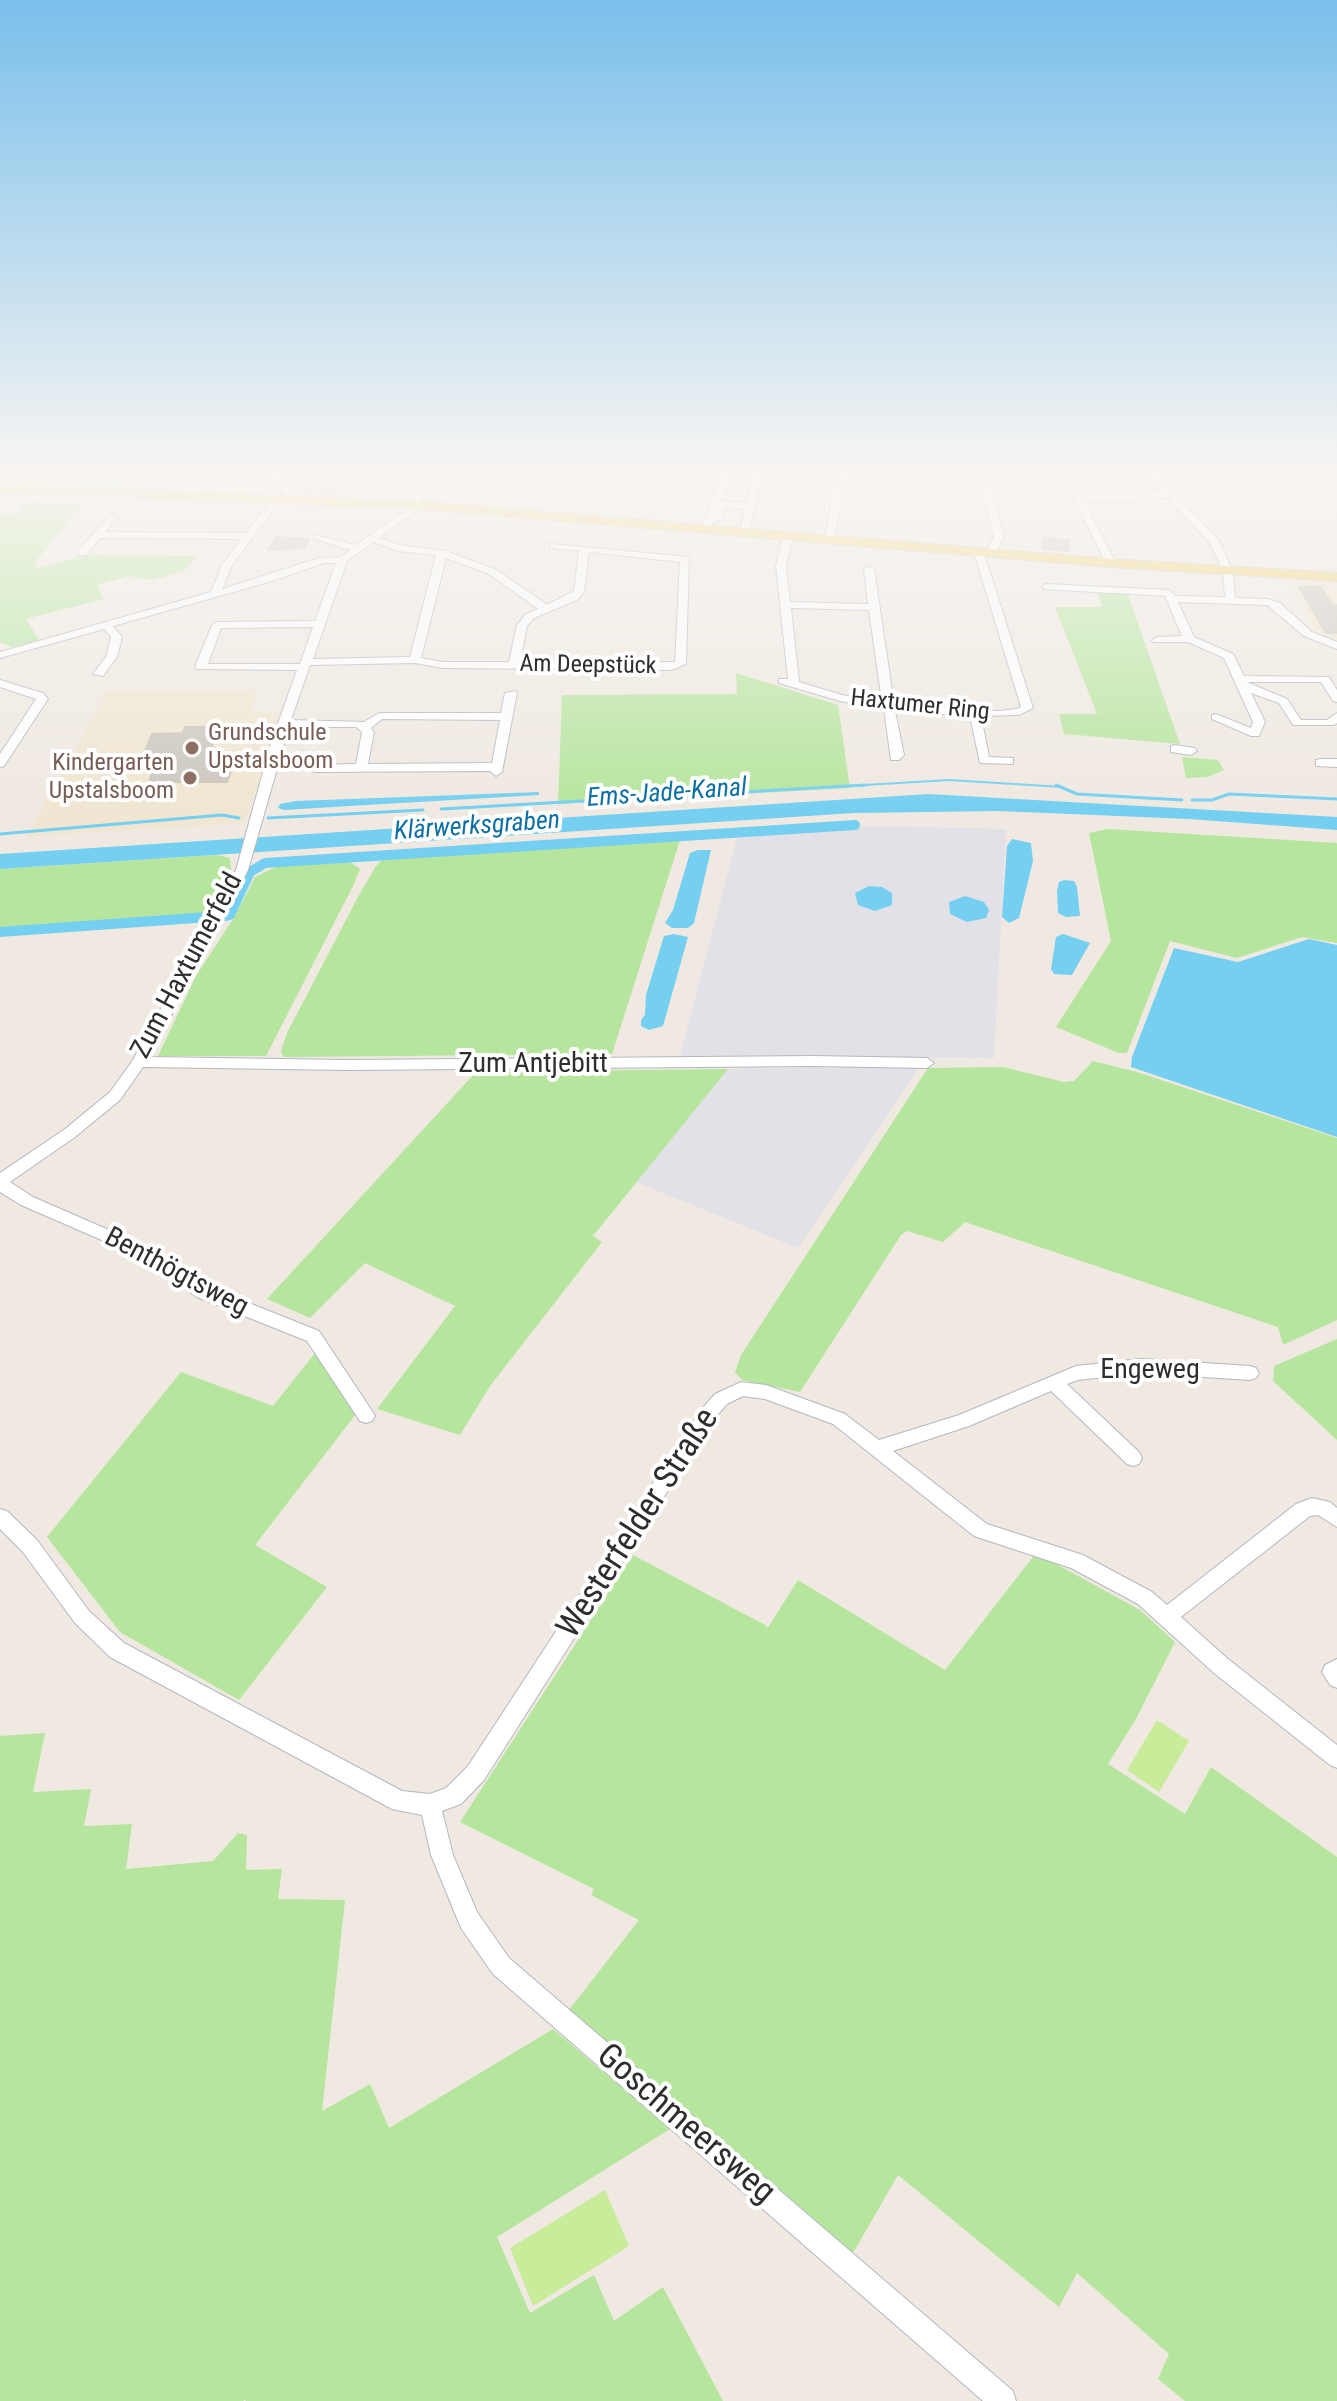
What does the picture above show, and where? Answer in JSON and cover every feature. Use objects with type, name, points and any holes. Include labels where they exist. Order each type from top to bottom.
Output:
[{"type":"street","points":[[215,594],[218,587]]},
{"type":"street","points":[[0,655],[237,587]]},
{"type":"street","name":"Zum Haxtumerfeld","points":[[0,1181],[47,1150],[115,1096],[139,1062],[234,888],[284,723],[332,587]]},
{"type":"street","points":[[415,660],[433,587]]},
{"type":"street","points":[[514,587],[545,609]]},
{"type":"street","points":[[514,665],[522,625],[545,609],[573,598],[580,587]]},
{"type":"street","name":"Am Deepstück","points":[[319,624],[217,625],[198,672],[415,660],[442,665],[672,667],[681,662],[684,587]]},
{"type":"street","name":"Haxtumer Ring","points":[[784,587],[789,683],[840,698],[891,707],[975,713],[1019,712],[1027,708],[994,587]]},
{"type":"street","points":[[871,587],[881,664],[898,755],[895,757]]},
{"type":"street","points":[[1048,587],[1169,593],[1189,639]]},
{"type":"street","points":[[1229,587],[1230,600]]},
{"type":"street","points":[[1173,599],[1268,602],[1276,605],[1308,634],[1337,646]]},
{"type":"street","points":[[786,605],[874,607]]},
{"type":"street","points":[[99,674],[111,657],[117,637],[106,625]]},
{"type":"street","points":[[1157,640],[1189,639],[1229,656],[1259,722],[1255,734],[1216,717]]},
{"type":"street","points":[[1240,682],[1325,679],[1337,699]]},
{"type":"street","points":[[1240,682],[1283,701],[1297,723],[1330,723],[1337,716]]},
{"type":"street","points":[[0,763],[42,699],[39,695],[3,688]]},
{"type":"street","points":[[314,768],[496,769],[511,693]]},
{"type":"street","points":[[975,713],[984,760],[1009,761]]},
{"type":"street","points":[[365,727],[379,716],[506,717]]},
{"type":"street","points":[[284,723],[358,724],[365,727],[368,732],[361,767]]},
{"type":"street","points":[[1175,749],[1191,751]]},
{"type":"street","points":[[1320,763],[1337,763]]},
{"type":"street","name":"Zum Antjebitt","points":[[139,1062],[348,1065],[927,1063]]},
{"type":"street","name":"Benthögtsweg","points":[[0,1181],[8,1190],[27,1201],[142,1251],[203,1292],[313,1336],[366,1416]]},
{"type":"street","name":"Engeweg","points":[[878,1448],[963,1421],[1076,1373],[1141,1366],[1250,1373]]},
{"type":"street","name":"Engeweg","points":[[1053,1382],[1133,1458]]},
{"type":"street","name":"Westerfelder Straße","points":[[430,1805],[453,1796],[476,1773],[706,1416],[721,1399],[741,1389],[766,1392],[839,1419],[981,1530],[1076,1561],[1145,1598],[1221,1666],[1337,1758]]},
{"type":"street","points":[[1166,1617],[1303,1510],[1312,1506],[1323,1508],[1337,1519]]},
{"type":"street","points":[[0,1517],[30,1546],[82,1617],[117,1650],[400,1801],[430,1805]]},
{"type":"street","points":[[1337,1669],[1332,1672],[1337,1678]]},
{"type":"street","name":"Goschmeersweg","points":[[430,1805],[442,1855],[469,1920],[501,1966],[1003,2401]]},
{"type":"shaded area","points":[[1292,587],[1337,587],[1337,641],[1316,633]]},
{"type":"shaded area","points":[[257,690],[251,713],[282,713],[245,823],[27,836],[107,692]]},
{"type":"shaded area","points":[[878,826],[1006,829],[994,1058],[680,1056],[737,838]]},
{"type":"shaded area","points":[[920,1066],[798,1248],[636,1182],[728,1069]]},
{"type":"green space","points":[[0,587],[98,587],[104,599],[26,619],[39,640],[12,647],[0,642]]},
{"type":"green space","points":[[1098,592],[1127,592],[1180,744],[1064,734],[1059,714],[1097,714],[1055,607],[1102,607]]},
{"type":"green space","points":[[736,673],[838,705],[850,788],[558,804],[562,695],[737,694]]},
{"type":"green space","points":[[1182,757],[1218,760],[1224,770],[1208,777],[1186,778]]},
{"type":"green space","points":[[1108,829],[1337,843],[1337,943],[1302,937],[1237,958],[1170,941],[1127,1053],[1119,1053],[1056,1027],[1111,941],[1089,833]]},
{"type":"green space","points":[[680,840],[612,1054],[283,1057],[281,1051],[287,1033],[359,895],[382,860]]},
{"type":"green space","points":[[216,855],[230,858],[231,870],[213,914],[0,929],[0,869]]},
{"type":"green space","points":[[348,861],[360,869],[353,886],[266,1056],[158,1056],[196,976],[235,916],[255,877],[276,867]]},
{"type":"green space","points":[[1093,1061],[1137,1072],[1337,1138],[1337,1320],[1283,1345],[1278,1327],[965,1222],[943,1242],[907,1231],[901,1235],[800,1392],[742,1380],[735,1372],[741,1355],[928,1068],[1003,1067],[1064,1082],[1074,1081]]},
{"type":"green space","points":[[728,1069],[593,1236],[602,1242],[490,1386],[460,1435],[377,1409],[455,1306],[365,1263],[310,1318],[267,1299],[476,1072]]},
{"type":"green space","points":[[1337,1339],[1337,1440],[1273,1381],[1274,1366]]},
{"type":"green space","points":[[315,1353],[356,1414],[255,1545],[327,1587],[239,1700],[120,1632],[47,1537],[181,1372],[273,1406]]},
{"type":"green space","points":[[1036,1553],[1140,1610],[1175,1642],[1136,1719],[1108,1764],[1185,1814],[1211,1767],[1337,1857],[1337,2401],[1185,2401],[1158,2379],[1169,2354],[1077,2273],[1059,2307],[898,2175],[853,2253],[569,2010],[639,1920],[591,1895],[594,1889],[460,1822],[633,1555],[767,1626],[767,1629],[798,1580],[945,1670]]},
{"type":"green space","points":[[1157,1720],[1189,1741],[1159,1792],[1127,1770]]},
{"type":"green space","points":[[45,1733],[33,1792],[91,1789],[84,1826],[132,1824],[126,1869],[213,1861],[238,1833],[247,1835],[246,1870],[282,1869],[278,1899],[345,1900],[322,2111],[370,2084],[389,2128],[553,2029],[670,2129],[497,2237],[530,2313],[594,2275],[614,2321],[663,2287],[723,2401],[245,2401],[248,2398],[243,2401],[0,2401],[0,1736]]},
{"type":"green space","points":[[605,2190],[629,2246],[533,2306],[510,2248]]},
{"type":"water","points":[[539,792],[539,795],[278,808],[280,804],[296,801]]},
{"type":"water","points":[[928,794],[1337,817],[1337,830],[1189,819],[999,811],[854,813],[0,869],[0,854]]},
{"type":"water","points":[[1012,839],[1031,843],[1033,861],[1019,918],[1009,923],[1002,917],[1007,846]]},
{"type":"water","points":[[711,850],[694,923],[688,928],[672,928],[665,923],[673,910],[690,853]]},
{"type":"water","points":[[1074,881],[1077,887],[1080,916],[1066,917],[1058,913],[1057,891],[1059,882]]},
{"type":"water","points":[[869,886],[882,887],[892,893],[892,905],[875,911],[858,905],[855,893]]},
{"type":"water","points":[[965,896],[984,902],[989,910],[986,918],[967,922],[950,914],[949,902]]},
{"type":"water","points":[[674,934],[688,937],[663,1026],[649,1030],[641,1026],[646,995],[664,936]]},
{"type":"water","points":[[1063,934],[1090,943],[1072,975],[1054,974],[1051,969],[1056,937]]},
{"type":"water","points":[[1309,939],[1337,945],[1337,1137],[1131,1067],[1132,1057],[1174,948],[1238,962]]},
{"type":"building","points":[[1299,587],[1321,587],[1332,605],[1337,605],[1337,633],[1326,633]]},
{"type":"building","name":"Grundschule Upstalsboom","points":[[185,727],[214,727],[209,741],[214,741],[211,748],[222,748],[215,768],[232,768],[227,782],[149,782],[154,768],[138,768],[152,734],[183,733]]},
{"type":"waterway","points":[[839,787],[949,780],[1060,787]]},
{"type":"waterway","points":[[839,787],[866,785]]},
{"type":"waterway","points":[[1056,785],[1060,787]]},
{"type":"waterway","points":[[831,787],[839,787]]},
{"type":"waterway","name":"Ems-Jade-Kanal","points":[[441,809],[839,787]]},
{"type":"waterway","points":[[1060,787],[1077,794],[1182,800]]},
{"type":"waterway","points":[[1192,800],[1212,800],[1229,794],[1337,799]]},
{"type":"waterway","points":[[268,818],[423,810]]},
{"type":"waterway","points":[[0,834],[222,815],[239,818]]},
{"type":"waterway","name":"Klärwerksgraben","points":[[226,916],[230,915],[250,872],[265,863],[855,825]]},
{"type":"waterway","name":"Klärwerksgraben","points":[[0,932],[209,917]]},
{"type":"place","name":"Grundschule Upstalsboom","points":[[192,748]]},
{"type":"place","name":"Kindergarten Upstalsboom","points":[[190,778]]}]
